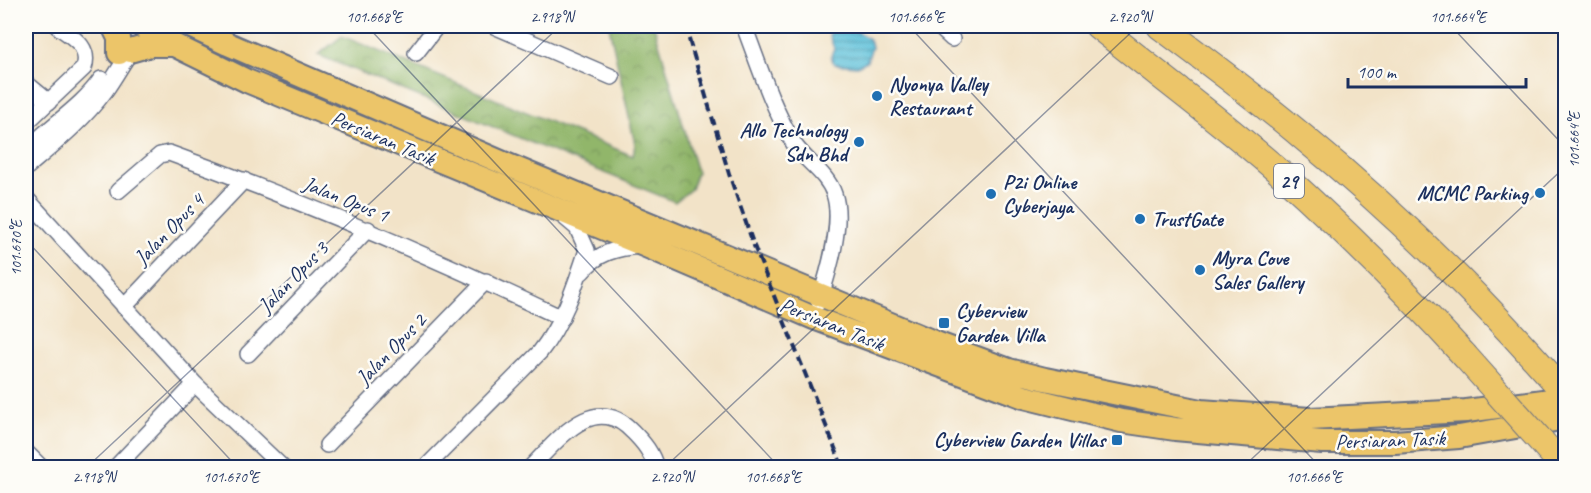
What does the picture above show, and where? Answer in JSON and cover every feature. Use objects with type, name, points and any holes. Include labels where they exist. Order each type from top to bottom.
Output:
[{"type":"highway","name":"29","points":[[1098,26],[1212,116],[1305,195],[1423,310],[1565,468]]},
{"type":"highway","name":"29","points":[[1160,26],[1303,136],[1356,182],[1464,283],[1523,345],[1566,396]]},
{"type":"main road","points":[[113,26],[125,52],[151,45],[174,45]]},
{"type":"main road","name":"Persiaran Tasik","points":[[143,26],[174,45],[247,81],[814,318],[1024,397],[1121,421],[1175,429],[1322,442],[1395,442],[1459,437],[1566,418]]},
{"type":"main road","name":"Persiaran Tasik","points":[[190,26],[228,45],[508,165],[936,343],[1009,370],[1091,390],[1201,411],[1320,419],[1466,411],[1566,396]]},
{"type":"street","points":[[26,122],[80,74],[86,62],[83,46],[57,26]]},
{"type":"street","points":[[28,157],[65,135],[101,88],[143,26]]},
{"type":"street","points":[[416,53],[437,26]]},
{"type":"street","points":[[494,26],[612,77]]},
{"type":"street","points":[[744,26],[773,101],[795,145],[809,159],[834,193],[836,228],[814,318]]},
{"type":"street","points":[[938,26],[952,39]]},
{"type":"street","points":[[26,83],[49,102]]},
{"type":"street","name":"Jalan Opus 1","points":[[118,190],[160,155],[169,153],[244,180],[368,230],[562,318]]},
{"type":"street","name":"Jalan Opus 4","points":[[124,307],[244,180]]},
{"type":"street","points":[[26,198],[195,384],[283,468]]},
{"type":"street","points":[[425,468],[540,352],[562,318],[587,250],[577,228],[556,209]]},
{"type":"street","name":"Jalan Opus 3","points":[[248,354],[368,230]]},
{"type":"street","points":[[578,278],[586,267],[600,255],[615,249],[646,246]]},
{"type":"street","name":"Jalan Opus 2","points":[[327,445],[486,282]]},
{"type":"street","points":[[115,468],[195,384]]},
{"type":"street","points":[[530,468],[575,425],[588,417],[616,418],[644,444],[653,456],[656,468]]},
{"type":"street","points":[[26,452],[42,468]]},
{"type":"green space","points":[[609,26],[654,26],[697,172],[691,189],[675,202],[318,55],[342,36],[633,156],[635,144]]},
{"type":"water","points":[[834,26],[851,27],[870,40],[872,47],[867,61],[857,66],[834,64],[831,56],[834,48],[829,35]]},
{"type":"railway","points":[[685,26],[730,177],[754,246],[843,468]]},
{"type":"place","name":"Nyonya Valley Restaurant","points":[[877,96]]},
{"type":"place","name":"Allo Technology Sdn Bhd","points":[[859,142]]},
{"type":"place","name":"MCMC Parking","points":[[1540,193]]},
{"type":"place","name":"P2i Online Cyberjaya","points":[[991,194]]},
{"type":"place","name":"TrustGate","points":[[1140,219]]},
{"type":"place","name":"Myra Cove Sales Gallery","points":[[1200,270]]},
{"type":"place","name":"Cyberview Garden Villa","points":[[944,323]]},
{"type":"place","name":"Cyberview Garden Villas","points":[[1117,440]]}]
